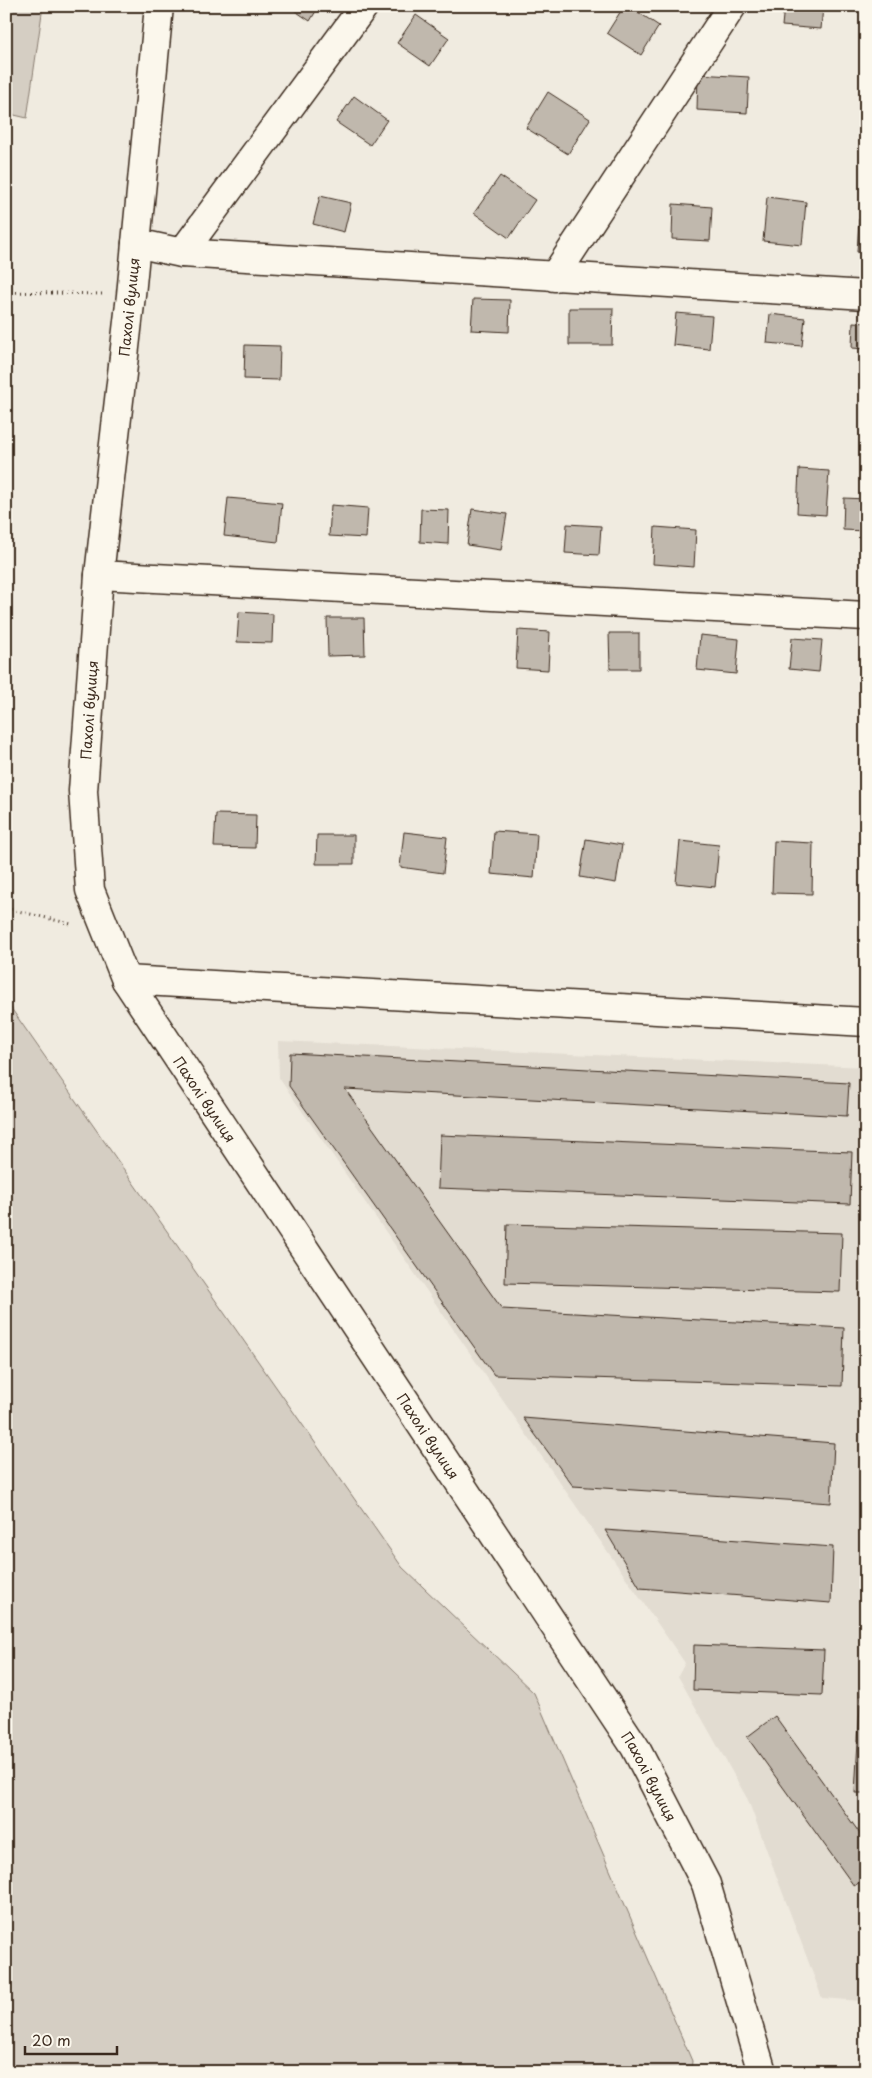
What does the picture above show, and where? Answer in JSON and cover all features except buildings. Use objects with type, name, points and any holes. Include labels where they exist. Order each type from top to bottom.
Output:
[{"type":"street","name":"Пахолі вулиця","points":[[160,6],[131,295],[99,575],[83,791],[90,890],[126,980],[635,1747],[706,1884],[762,2072]]},
{"type":"street","points":[[182,253],[364,6]]},
{"type":"street","points":[[554,277],[732,6]]},
{"type":"street","points":[[136,243],[182,253],[866,295]]},
{"type":"street","points":[[99,575],[866,616]]},
{"type":"street","points":[[126,980],[866,1022]]},
{"type":"path","points":[[6,292],[131,295]]},
{"type":"path","points":[[6,908],[108,933]]},
{"type":"shaded area","points":[[6,6],[43,6],[27,118],[6,113]]},
{"type":"shaded area","points":[[6,1001],[402,1567],[534,1693],[692,2061],[691,2072],[6,2072]]},
{"type":"shaded area","points":[[278,1041],[866,1067],[866,1912],[860,2001],[822,1998],[748,1800],[678,1676],[685,1663],[279,1078]]}]
